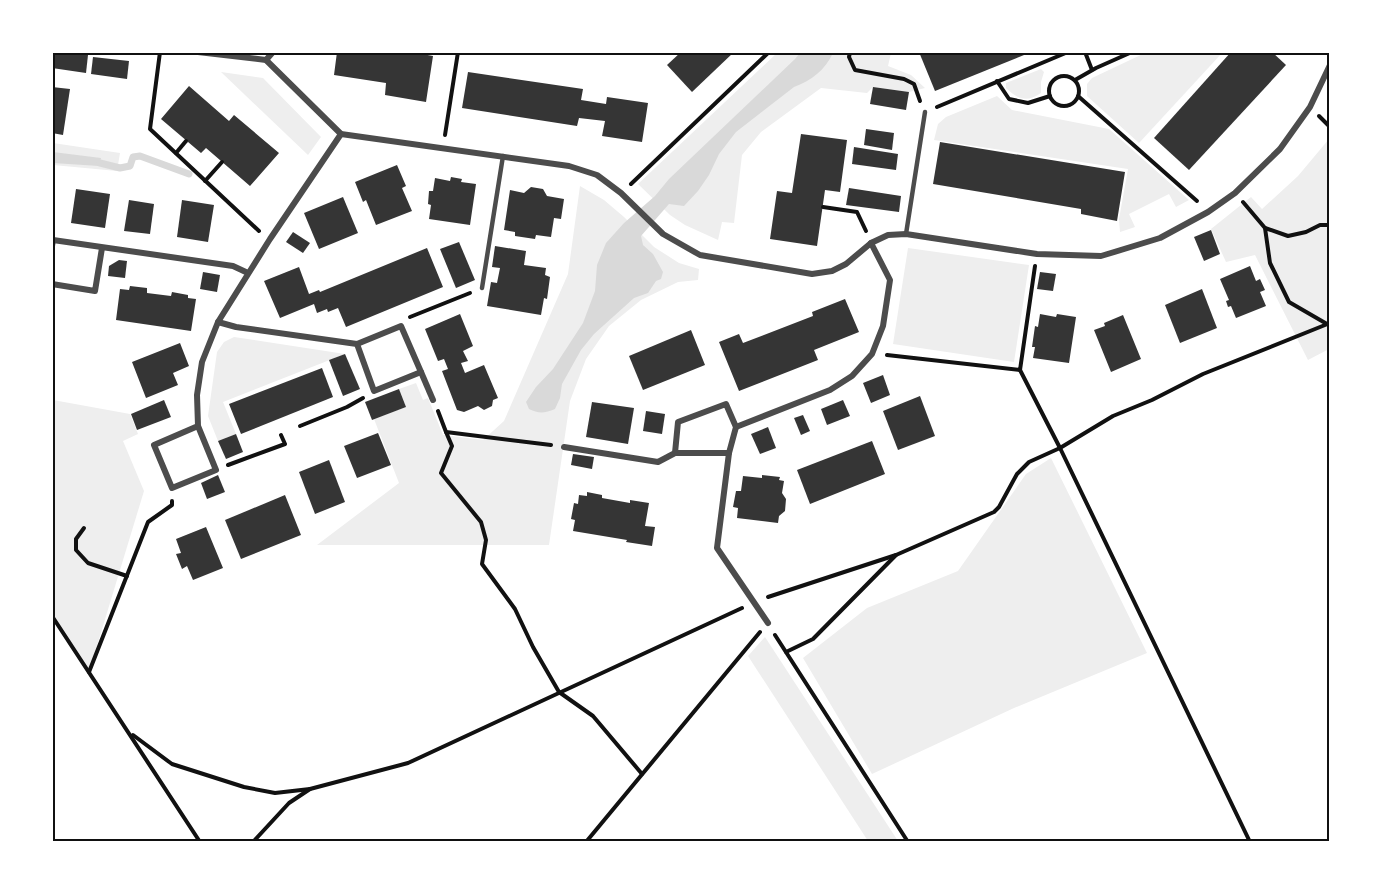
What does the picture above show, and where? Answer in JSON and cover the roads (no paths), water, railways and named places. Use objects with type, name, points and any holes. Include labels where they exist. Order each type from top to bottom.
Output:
[{"type":"street","points":[[198,52],[266,60],[341,134],[569,166],[597,176],[621,193],[663,234],[700,255],[812,274],[831,271],[846,264],[872,243],[888,235],[906,234],[1037,254],[1101,256],[1160,238],[1208,212],[1235,193],[1280,149],[1310,106],[1329,65]]},
{"type":"street","points":[[266,60],[273,52]]},
{"type":"street","points":[[198,426],[154,445],[172,488],[216,470],[198,426],[197,395],[202,362],[218,322],[270,239],[341,134]]},
{"type":"street","points":[[52,246],[53,240],[233,266],[248,273]]},
{"type":"street","points":[[736,427],[830,390],[852,376],[872,354],[883,326],[890,280],[872,243]]},
{"type":"street","points":[[52,284],[95,291],[102,248]]},
{"type":"street","points":[[218,322],[236,327],[357,344],[401,326],[433,400]]},
{"type":"street","points":[[357,344],[374,391],[421,372]]},
{"type":"street","points":[[675,453],[678,422],[726,404],[736,427],[729,453],[717,548],[768,623]]},
{"type":"street","points":[[564,447],[658,462],[675,453],[729,453]]},
{"type":"lane","points":[[906,234],[924,112]]},
{"type":"lane","points":[[482,288],[503,156]]},
{"type":"waterway","points":[[100,163],[120,168],[130,166],[133,157],[140,156],[189,174]]}]
